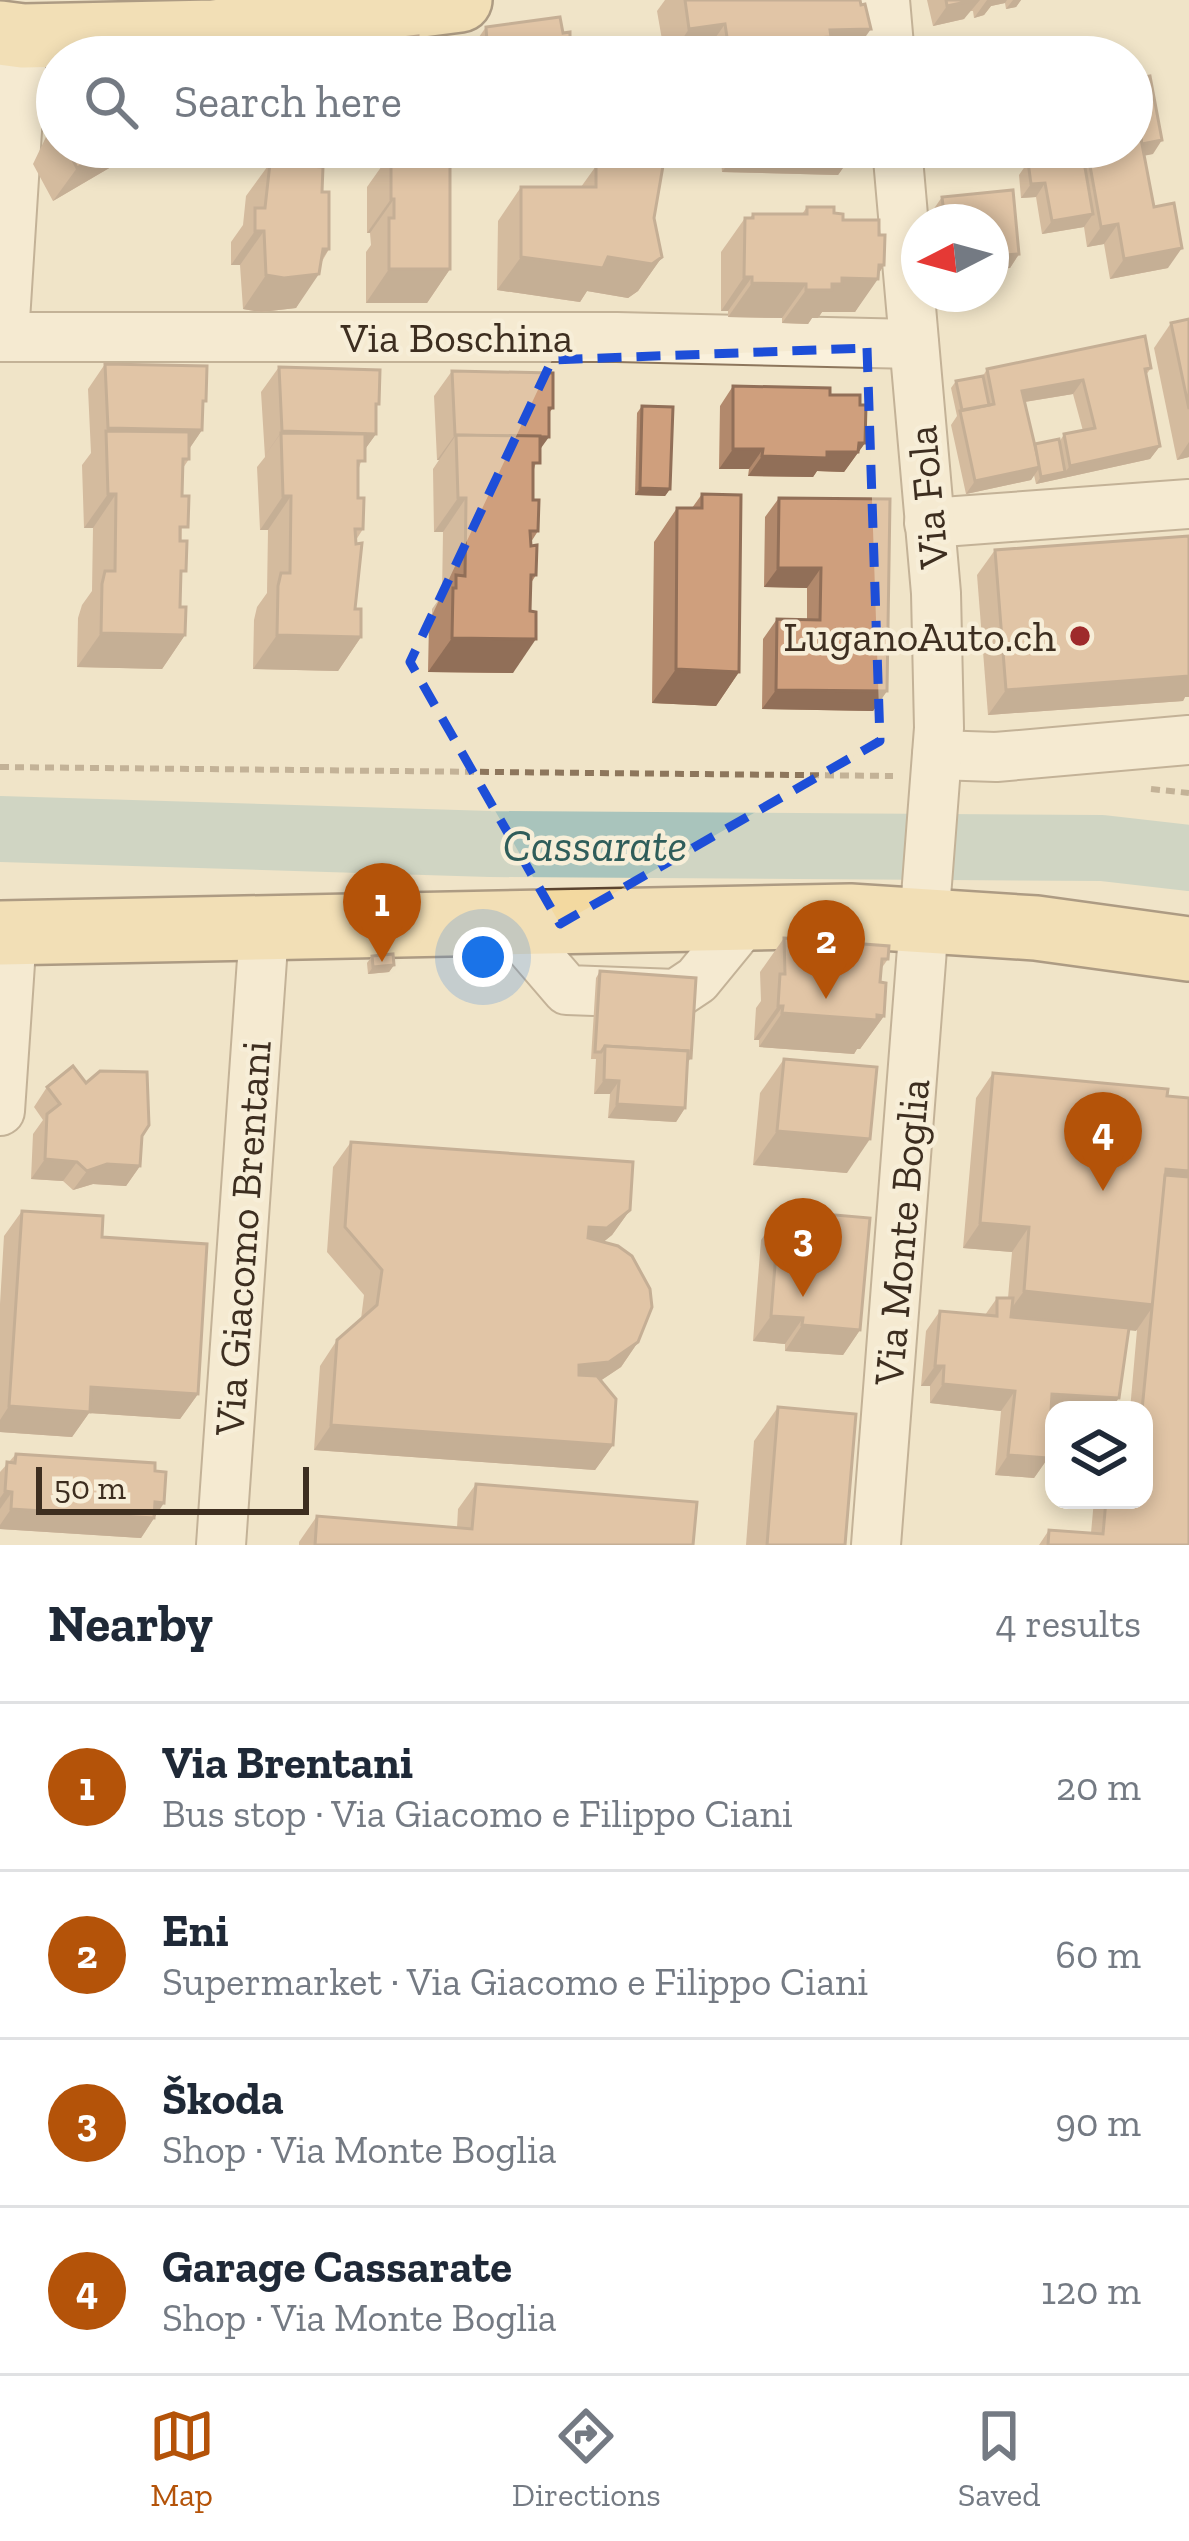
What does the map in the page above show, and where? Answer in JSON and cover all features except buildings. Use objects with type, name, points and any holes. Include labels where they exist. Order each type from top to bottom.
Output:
[{"type":"main road","points":[[11,35],[214,32],[460,0]]},
{"type":"main road","points":[[6,934],[747,919],[926,904],[1036,928],[1189,949]]},
{"type":"street","points":[[885,0],[888,36]]},
{"type":"street","points":[[2,336],[11,35]]},
{"type":"street","name":"Via Fola","points":[[899,168],[940,658],[926,904]]},
{"type":"street","name":"Via Boschina","points":[[2,336],[617,337],[914,344]]},
{"type":"street","points":[[929,523],[1189,504]]},
{"type":"street","points":[[936,770],[996,757],[1189,740]]},
{"type":"street","name":"Via Monte Boglia","points":[[876,1545],[926,904]]},
{"type":"street","name":"Via Giacomo Brentani","points":[[221,1545],[264,931]]},
{"type":"street","points":[[0,1111],[6,934]]},
{"type":"path","points":[[0,767],[866,775]]},
{"type":"highlighted area","points":[[867,348],[880,741],[560,924],[410,662],[552,360]]},
{"type":"waterway","name":"Cassarate","points":[[0,829],[490,844],[1102,848],[1189,858]]},
{"type":"place","name":"LuganoAuto.ch","points":[[1080,636]]},
{"type":"place","name":"Via Brentani","points":[[382,962]]},
{"type":"place","name":"Eni","points":[[826,999]]},
{"type":"place","name":"Garage Cassarate","points":[[1103,1191]]},
{"type":"place","name":"Škoda","points":[[803,1297]]}]
